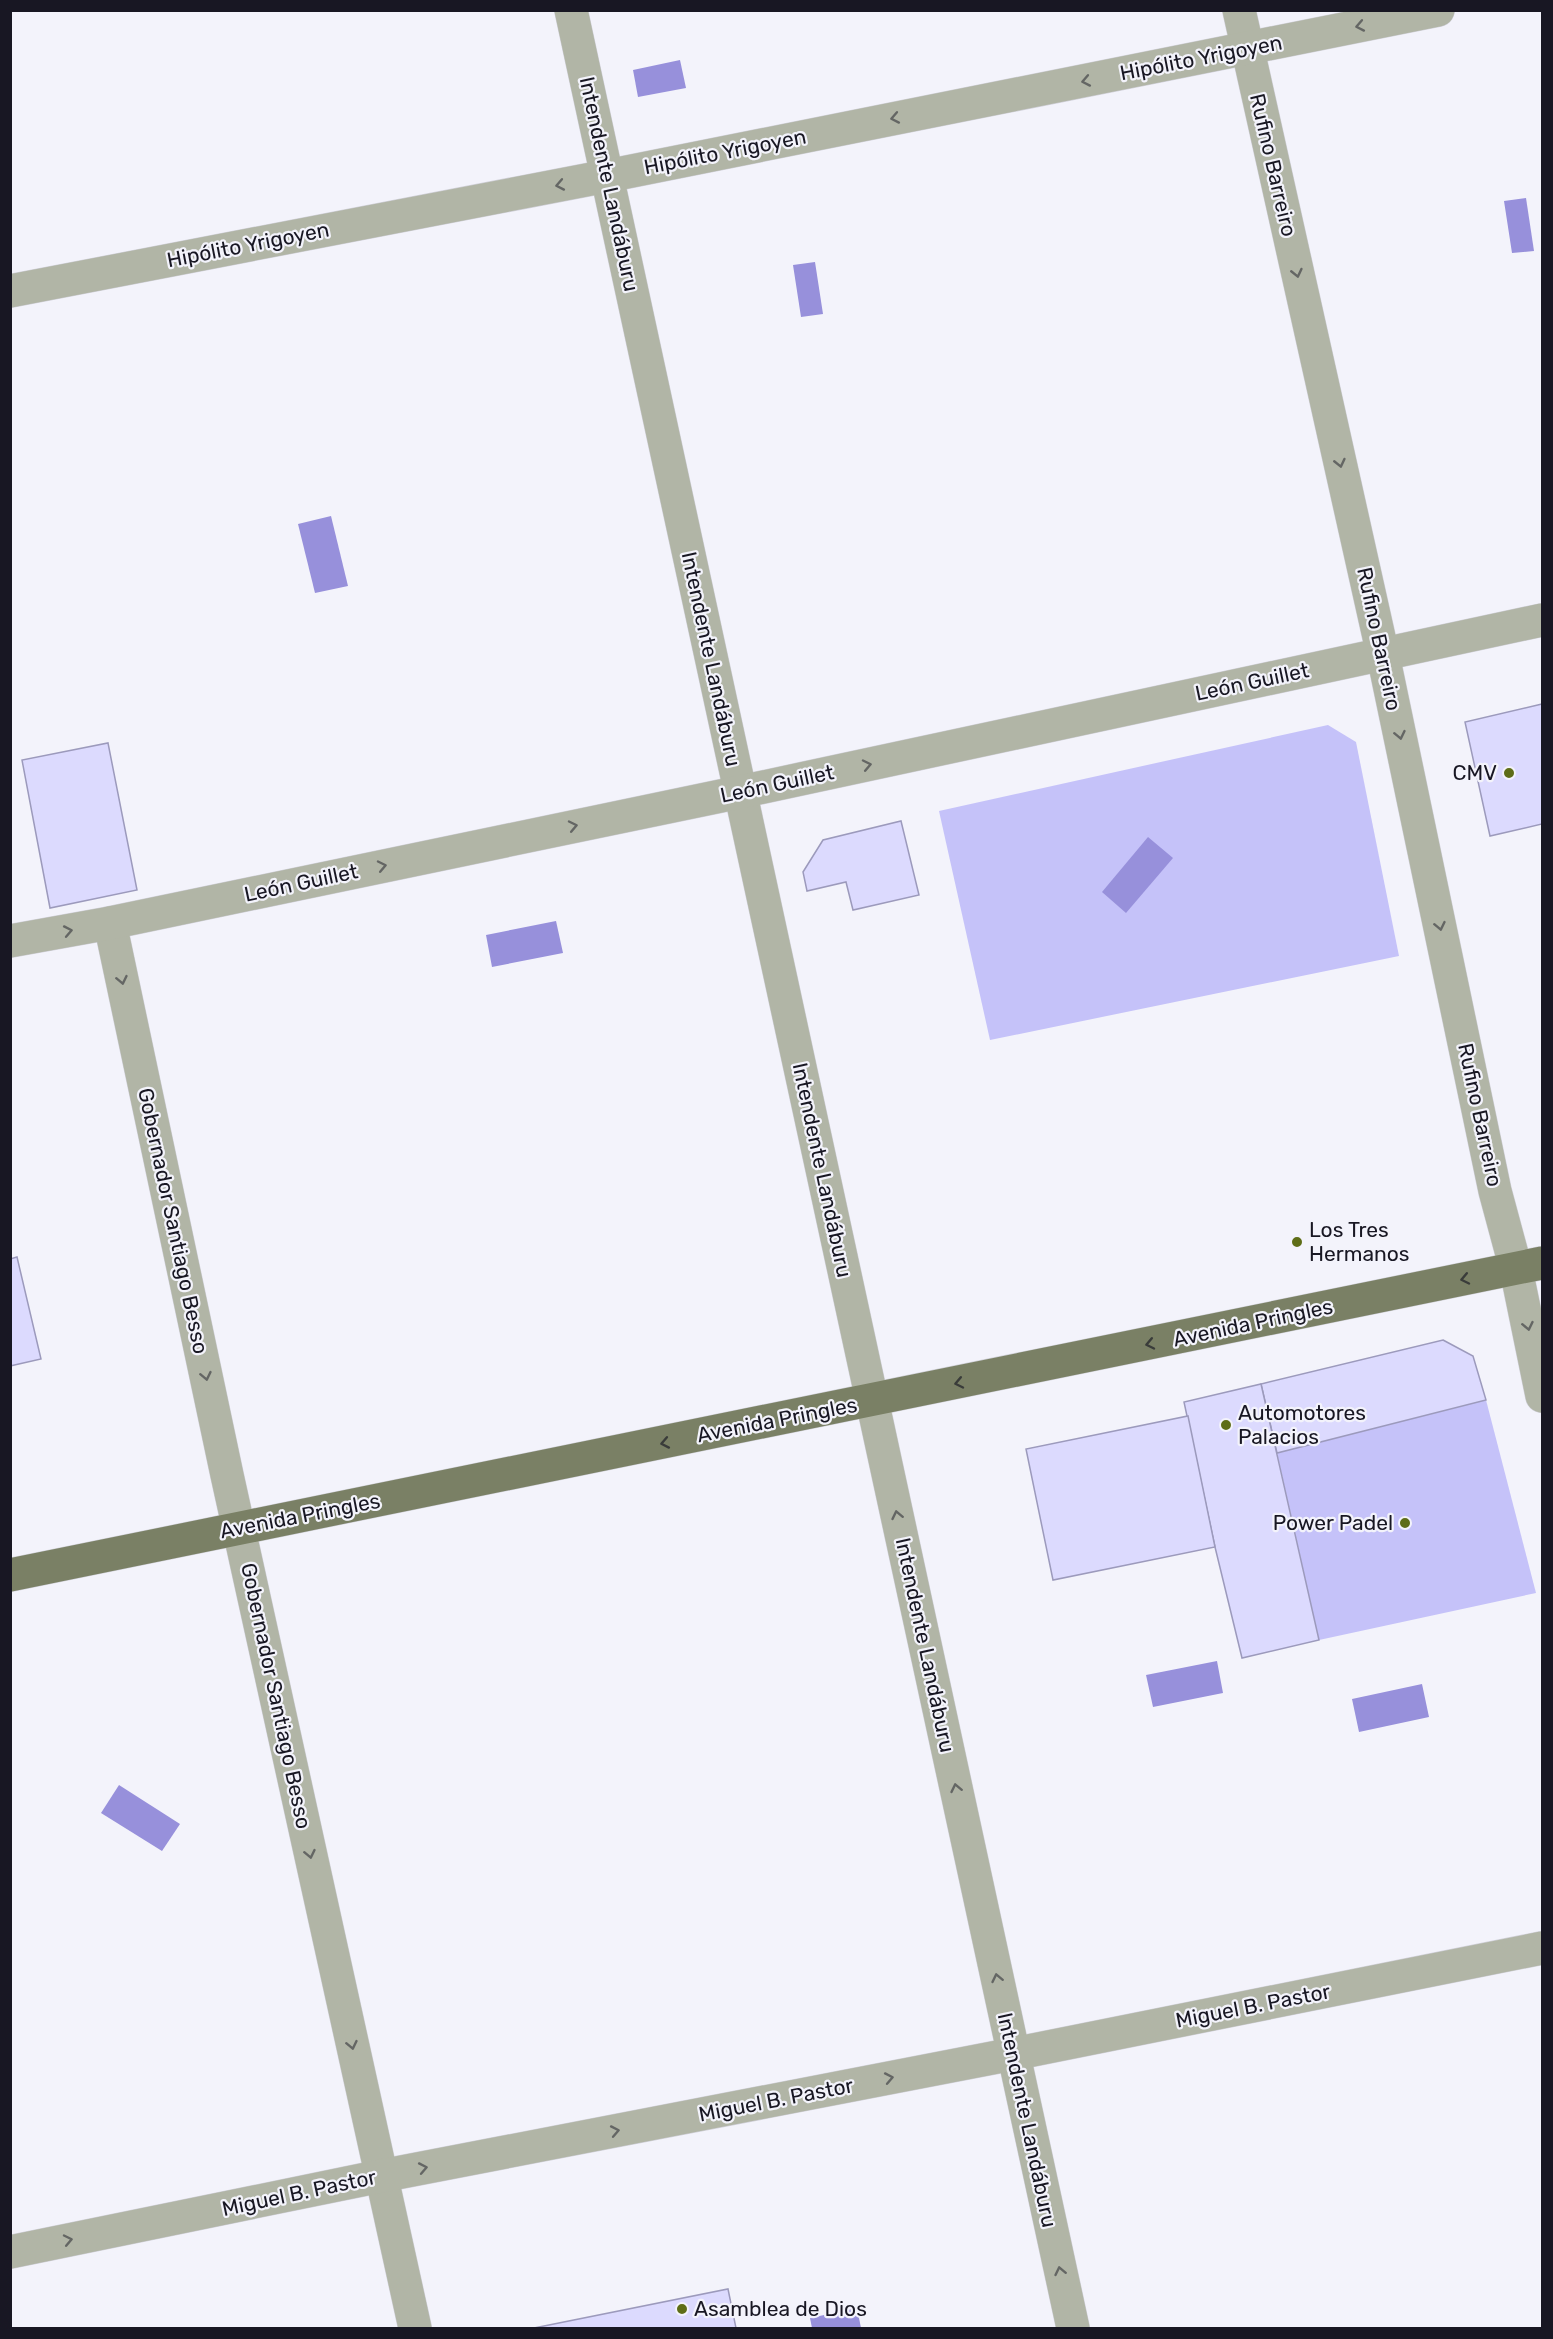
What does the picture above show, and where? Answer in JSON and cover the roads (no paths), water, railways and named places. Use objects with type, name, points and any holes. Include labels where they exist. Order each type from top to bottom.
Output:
[{"type":"main road","name":"Avenida Pringles","points":[[10,1575],[1529,1266]]},
{"type":"street","name":"Intendente Landáburu","points":[[571,10],[1073,2328]]},
{"type":"street","name":"Rufino Barreiro","points":[[1239,10],[1383,655],[1496,1191],[1529,1266],[1542,1396]]},
{"type":"street","name":"Hipólito Yrigoyen","points":[[10,291],[607,176],[1438,10]]},
{"type":"street","name":"León Guillet","points":[[10,941],[110,923],[740,792],[1542,620]]},
{"type":"street","name":"Gobernador Santiago Besso","points":[[110,923],[239,1529],[415,2328]]},
{"type":"street","points":[[1529,1266],[1542,1290]]},
{"type":"street","name":"Miguel B. Pastor","points":[[10,2252],[381,2176],[1013,2054],[1542,1948]]},
{"type":"place","name":"CMV","points":[[1509,773]]},
{"type":"place","name":"Los Tres Hermanos","points":[[1297,1242]]},
{"type":"place","name":"Automotores Palacios","points":[[1226,1425]]},
{"type":"place","name":"Power Padel","points":[[1405,1523]]},
{"type":"place","name":"Asamblea de Dios","points":[[682,2309]]}]
